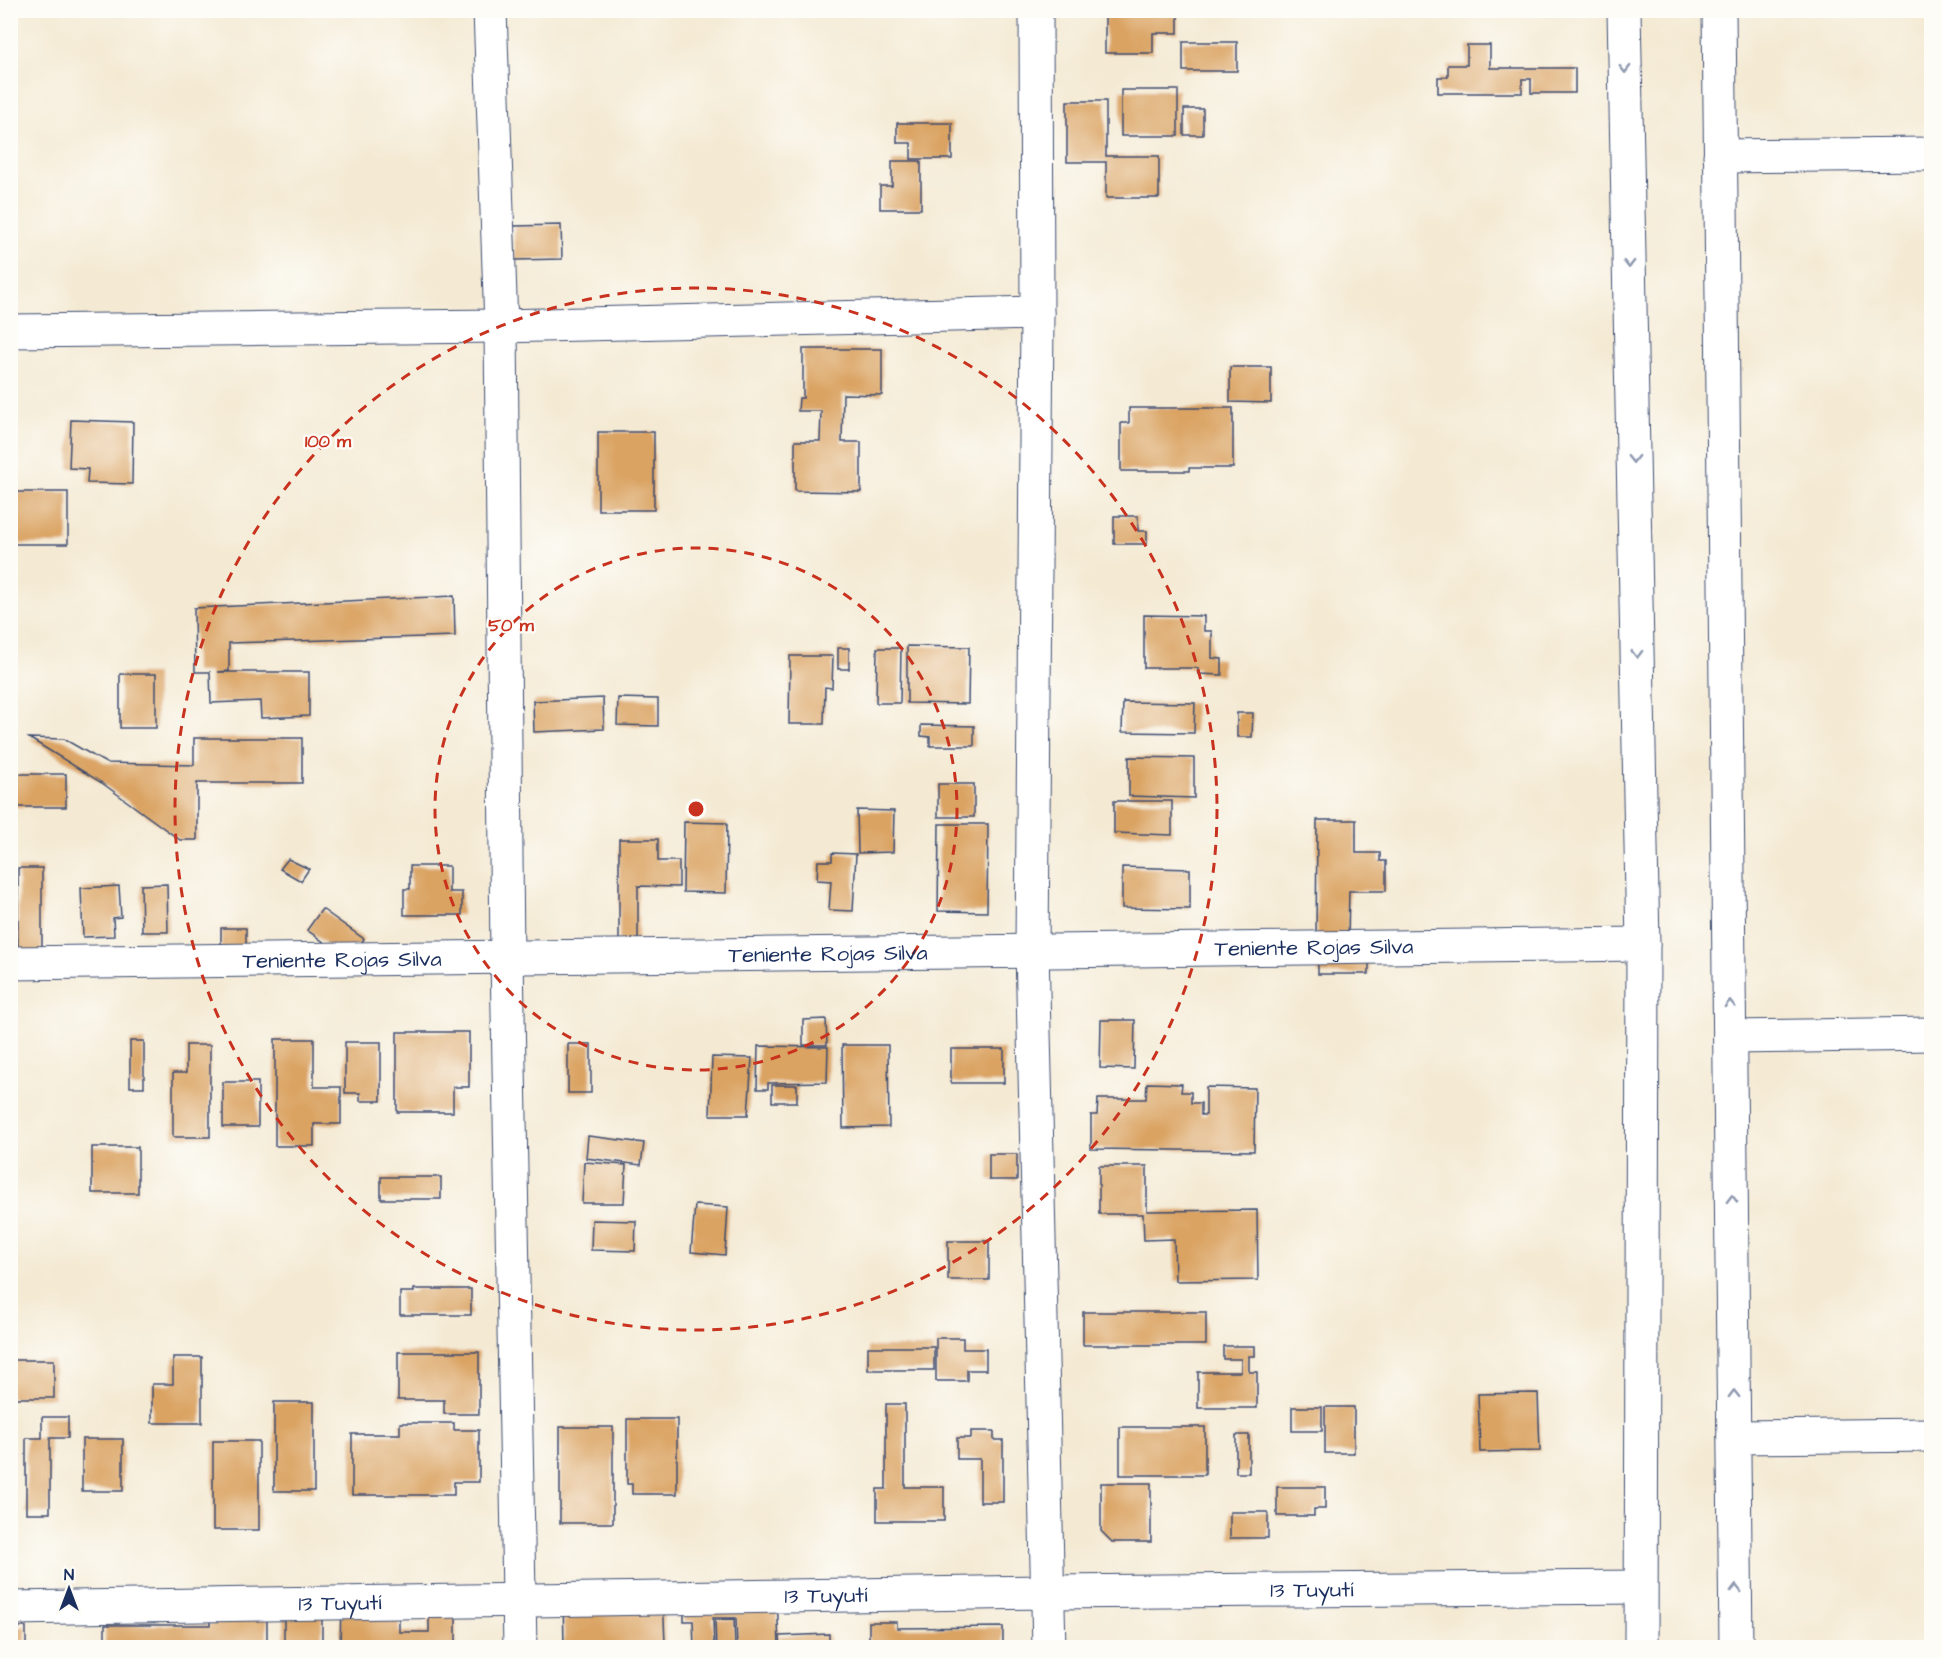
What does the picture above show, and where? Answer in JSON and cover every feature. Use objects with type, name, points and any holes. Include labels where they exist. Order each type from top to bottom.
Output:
[{"type":"street","points":[[489,10],[501,326],[507,959],[520,1647]]},
{"type":"street","points":[[1036,10],[1037,313],[1032,950],[1049,1647]]},
{"type":"street","points":[[1624,10],[1643,944],[1641,1647]]},
{"type":"street","points":[[1719,10],[1736,1647]]},
{"type":"street","points":[[1720,156],[1932,154]]},
{"type":"street","points":[[10,331],[501,326],[1037,313]]},
{"type":"street","name":"Teniente Rojas Silva","points":[[10,963],[1643,944]]},
{"type":"street","points":[[1730,1037],[1932,1034]]},
{"type":"street","points":[[1734,1437],[1932,1435]]},
{"type":"street","name":"13 Tuyutí","points":[[10,1608],[1049,1592],[1640,1587]]},
{"type":"building","points":[[912,10],[938,10],[938,15],[912,15]]},
{"type":"building","points":[[1105,10],[1178,10],[1178,33],[1153,33],[1153,53],[1105,53]]},
{"type":"building","points":[[1183,42],[1237,42],[1237,71],[1183,71]]},
{"type":"building","points":[[1467,45],[1490,45],[1490,68],[1575,68],[1575,93],[1531,93],[1531,79],[1522,79],[1522,93],[1438,93],[1438,77],[1448,77],[1448,65],[1467,65]]},
{"type":"building","points":[[1121,90],[1178,90],[1178,136],[1121,136]]},
{"type":"building","points":[[1067,101],[1106,101],[1106,156],[1159,156],[1159,198],[1106,198],[1106,162],[1067,162]]},
{"type":"building","points":[[1184,109],[1203,109],[1203,135],[1184,135]]},
{"type":"building","points":[[897,123],[952,123],[952,159],[911,159],[911,143],[897,143]]},
{"type":"building","points":[[892,161],[921,161],[921,209],[880,209],[880,186],[892,186]]},
{"type":"building","points":[[561,225],[562,259],[515,260],[514,226]]},
{"type":"building","points":[[803,349],[882,349],[882,395],[843,394],[842,442],[861,442],[861,492],[795,491],[795,441],[820,441],[821,411],[798,411],[799,398],[803,398]]},
{"type":"building","points":[[1230,367],[1271,367],[1271,403],[1230,402]]},
{"type":"building","points":[[1129,408],[1233,408],[1233,468],[1189,468],[1189,471],[1121,471],[1121,423],[1129,423]]},
{"type":"building","points":[[71,420],[133,422],[132,484],[87,483],[88,469],[69,468]]},
{"type":"building","points":[[598,432],[654,432],[654,510],[598,510]]},
{"type":"building","points":[[10,492],[68,492],[68,544],[10,544]]},
{"type":"building","points":[[1114,516],[1138,516],[1138,531],[1147,531],[1147,544],[1114,544]]},
{"type":"building","points":[[454,596],[455,636],[229,643],[229,671],[218,672],[309,672],[309,716],[261,718],[260,701],[211,703],[210,672],[195,672],[194,608]]},
{"type":"building","points":[[1144,615],[1204,616],[1204,631],[1212,631],[1212,658],[1222,659],[1222,675],[1198,674],[1198,668],[1144,668]]},
{"type":"building","points":[[907,646],[969,647],[968,704],[907,703]]},
{"type":"building","points":[[838,648],[849,648],[849,669],[838,669]]},
{"type":"building","points":[[877,648],[901,648],[900,703],[876,703]]},
{"type":"building","points":[[790,656],[833,656],[832,688],[825,687],[824,724],[789,724]]},
{"type":"building","points":[[120,674],[156,674],[156,728],[120,728]]},
{"type":"building","points":[[603,698],[604,729],[534,732],[533,701]]},
{"type":"building","points":[[618,698],[658,699],[658,726],[617,725]]},
{"type":"building","points":[[1123,702],[1195,703],[1194,733],[1122,732]]},
{"type":"building","points":[[1237,713],[1253,713],[1252,737],[1237,737]]},
{"type":"building","points":[[921,725],[974,726],[974,746],[930,746],[930,737],[921,736]]},
{"type":"building","points":[[29,738],[64,739],[106,763],[194,765],[194,738],[302,738],[302,783],[197,783],[197,840],[180,840],[102,783]]},
{"type":"building","points":[[1129,757],[1194,758],[1194,798],[1129,796]]},
{"type":"building","points":[[10,774],[66,774],[66,807],[10,807]]},
{"type":"building","points":[[938,784],[974,784],[974,817],[938,817]]},
{"type":"building","points":[[1114,801],[1172,801],[1172,835],[1114,833]]},
{"type":"building","points":[[857,810],[894,811],[893,852],[858,853]]},
{"type":"building","points":[[1317,820],[1356,820],[1356,853],[1380,853],[1380,861],[1386,861],[1386,891],[1349,891],[1348,939],[1316,938]]},
{"type":"building","points":[[684,822],[727,823],[726,893],[683,892]]},
{"type":"building","points":[[939,824],[988,824],[987,912],[938,911]]},
{"type":"building","points":[[619,839],[658,839],[658,861],[679,861],[679,887],[638,886],[638,944],[619,944]]},
{"type":"building","points":[[832,853],[856,854],[853,911],[829,910],[831,881],[817,880],[818,861],[832,861]]},
{"type":"building","points":[[288,859],[309,869],[301,881],[280,869]]},
{"type":"building","points":[[410,866],[449,866],[449,892],[462,892],[462,915],[404,915],[404,889],[410,889]]},
{"type":"building","points":[[1122,867],[1190,869],[1190,909],[1122,908]]},
{"type":"building","points":[[18,868],[42,868],[42,959],[18,959]]},
{"type":"building","points":[[167,884],[168,932],[142,932],[141,885]]},
{"type":"building","points":[[119,886],[121,917],[113,918],[114,936],[83,937],[81,888]]},
{"type":"building","points":[[322,909],[364,939],[349,960],[307,930]]},
{"type":"building","points":[[221,928],[246,928],[246,953],[221,953]]},
{"type":"building","points":[[1318,944],[1369,944],[1369,974],[1318,974]]},
{"type":"building","points":[[826,1019],[827,1045],[803,1045],[803,1020]]},
{"type":"building","points":[[1101,1020],[1135,1020],[1134,1069],[1100,1068]]},
{"type":"building","points":[[397,1032],[469,1032],[469,1087],[453,1087],[453,1112],[397,1112]]},
{"type":"building","points":[[275,1039],[314,1039],[314,1087],[341,1087],[341,1124],[314,1124],[314,1146],[275,1146]]},
{"type":"building","points":[[130,1041],[144,1041],[144,1087],[130,1087]]},
{"type":"building","points":[[345,1042],[381,1042],[381,1101],[360,1101],[360,1093],[345,1093]]},
{"type":"building","points":[[568,1044],[591,1044],[591,1093],[568,1093]]},
{"type":"building","points":[[186,1045],[210,1045],[210,1137],[173,1137],[173,1073],[186,1073]]},
{"type":"building","points":[[842,1045],[888,1045],[889,1127],[843,1128]]},
{"type":"building","points":[[758,1046],[828,1047],[827,1082],[768,1083],[768,1089],[757,1089]]},
{"type":"building","points":[[951,1049],[1004,1049],[1004,1083],[951,1083]]},
{"type":"building","points":[[712,1057],[752,1058],[748,1115],[710,1115]]},
{"type":"building","points":[[223,1082],[258,1082],[258,1127],[223,1127]]},
{"type":"building","points":[[1147,1083],[1182,1084],[1181,1092],[1191,1092],[1191,1103],[1201,1103],[1201,1115],[1206,1115],[1206,1087],[1255,1088],[1254,1151],[1091,1149],[1091,1115],[1097,1115],[1098,1099],[1146,1099]]},
{"type":"building","points":[[772,1085],[797,1085],[797,1102],[772,1102]]},
{"type":"building","points":[[588,1136],[644,1143],[641,1165],[586,1158]]},
{"type":"building","points":[[92,1147],[138,1147],[138,1193],[92,1193]]},
{"type":"building","points":[[989,1154],[1017,1154],[1017,1180],[989,1180]]},
{"type":"building","points":[[584,1162],[626,1165],[624,1203],[582,1203]]},
{"type":"building","points":[[1099,1166],[1147,1166],[1147,1211],[1257,1210],[1258,1280],[1175,1281],[1174,1239],[1144,1240],[1143,1214],[1099,1214]]},
{"type":"building","points":[[381,1177],[441,1177],[441,1199],[381,1199]]},
{"type":"building","points":[[695,1205],[728,1207],[725,1255],[691,1252]]},
{"type":"building","points":[[592,1220],[636,1221],[635,1251],[591,1250]]},
{"type":"building","points":[[948,1241],[989,1241],[989,1280],[948,1280]]},
{"type":"building","points":[[414,1289],[471,1289],[471,1315],[400,1315],[400,1292],[414,1292]]},
{"type":"building","points":[[1083,1312],[1206,1312],[1206,1345],[1083,1345]]},
{"type":"building","points":[[936,1338],[963,1338],[963,1349],[986,1349],[986,1370],[967,1370],[967,1381],[936,1381]]},
{"type":"building","points":[[1223,1346],[1255,1346],[1255,1356],[1249,1356],[1249,1372],[1257,1372],[1257,1408],[1198,1408],[1198,1372],[1241,1372],[1241,1359],[1223,1359]]},
{"type":"building","points":[[868,1347],[934,1347],[934,1370],[868,1370]]},
{"type":"building","points":[[398,1352],[479,1352],[479,1414],[444,1414],[444,1400],[398,1400]]},
{"type":"building","points":[[173,1357],[202,1357],[202,1423],[152,1423],[152,1384],[173,1384]]},
{"type":"building","points":[[10,1360],[54,1360],[54,1398],[10,1398]]},
{"type":"building","points":[[1538,1393],[1540,1451],[1480,1452],[1478,1394]]},
{"type":"building","points":[[274,1402],[314,1402],[314,1491],[274,1491]]},
{"type":"building","points":[[886,1404],[905,1404],[905,1487],[944,1487],[944,1521],[877,1521],[877,1489],[886,1489]]},
{"type":"building","points":[[1292,1407],[1322,1407],[1322,1431],[1292,1431]]},
{"type":"building","points":[[1325,1407],[1354,1407],[1354,1453],[1325,1453]]},
{"type":"building","points":[[42,1417],[68,1417],[68,1438],[50,1438],[50,1513],[26,1513],[26,1438],[42,1438]]},
{"type":"building","points":[[627,1419],[677,1419],[677,1494],[632,1494],[632,1484],[627,1484]]},
{"type":"building","points":[[400,1423],[454,1423],[454,1430],[479,1430],[479,1482],[454,1482],[454,1495],[352,1495],[352,1434],[400,1434]]},
{"type":"building","points":[[560,1427],[613,1427],[613,1523],[560,1523]]},
{"type":"building","points":[[1120,1427],[1205,1427],[1205,1475],[1120,1475]]},
{"type":"building","points":[[971,1431],[994,1431],[994,1440],[1003,1440],[1003,1502],[980,1502],[980,1459],[957,1459],[957,1438],[971,1438]]},
{"type":"building","points":[[1236,1435],[1249,1435],[1249,1473],[1236,1473]]},
{"type":"building","points":[[82,1439],[123,1439],[123,1491],[82,1491]]},
{"type":"building","points":[[213,1441],[259,1441],[259,1530],[213,1530]]},
{"type":"building","points":[[1101,1483],[1151,1483],[1151,1542],[1112,1542],[1101,1531]]},
{"type":"building","points":[[1277,1487],[1325,1487],[1325,1509],[1314,1509],[1314,1516],[1277,1516]]},
{"type":"building","points":[[1230,1512],[1268,1512],[1268,1538],[1230,1538]]},
{"type":"building","points":[[777,1591],[779,1648],[737,1648],[736,1618],[713,1618],[714,1648],[694,1648],[693,1621],[684,1621],[684,1594]]},
{"type":"building","points":[[663,1593],[665,1644],[564,1647],[563,1596]]},
{"type":"building","points":[[284,1597],[322,1597],[322,1647],[284,1647]]},
{"type":"building","points":[[341,1602],[399,1602],[399,1632],[429,1632],[429,1609],[456,1609],[456,1648],[340,1648]]},
{"type":"building","points":[[210,1615],[267,1615],[267,1648],[105,1648],[105,1625],[210,1625]]},
{"type":"building","points":[[734,1619],[735,1648],[716,1648],[715,1620]]},
{"type":"building","points":[[869,1622],[897,1622],[897,1628],[1003,1627],[1003,1648],[869,1648]]},
{"type":"building","points":[[10,1627],[26,1627],[26,1648],[10,1648]]},
{"type":"building","points":[[829,1634],[829,1648],[781,1648],[780,1636]]}]
